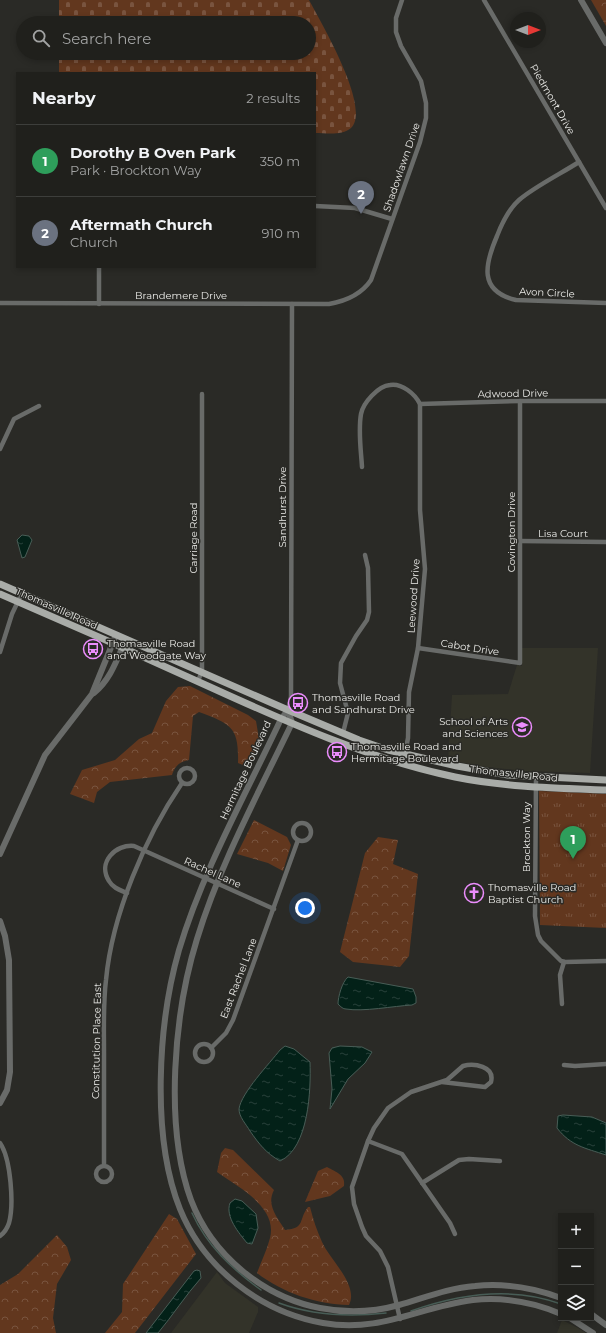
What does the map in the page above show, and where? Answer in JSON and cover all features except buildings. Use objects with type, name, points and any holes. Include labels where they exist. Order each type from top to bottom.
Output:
[{"type":"main road","name":"Thomasville Road","points":[[0,584],[342,733],[406,754],[481,771],[536,777],[606,780]]},
{"type":"main road","name":"Thomasville Road","points":[[0,594],[281,719],[358,750],[403,764],[456,777],[536,787],[606,790]]},
{"type":"street","name":"Shadowlawn Drive","points":[[360,292],[366,288],[371,280],[420,142],[426,118],[426,103],[421,80],[401,46],[396,32],[396,18],[402,0]]},
{"type":"street","name":"Piedmont Drive","points":[[484,0],[606,208]]},
{"type":"street","points":[[581,0],[606,43]]},
{"type":"street","name":"Avon Circle","points":[[580,162],[520,199],[508,212],[489,254],[487,277],[497,292],[512,299],[532,302],[606,303]]},
{"type":"street","points":[[316,206],[355,208],[392,219]]},
{"type":"street","points":[[99,268],[99,304]]},
{"type":"street","name":"Brandemere Drive","points":[[0,303],[329,304],[343,302],[360,292]]},
{"type":"street","name":"Sandhurst Drive","points":[[288,710],[291,697],[292,304]]},
{"type":"street","points":[[362,467],[361,413],[374,394],[386,385],[397,385],[410,391],[420,404]]},
{"type":"street","name":"Carriage Road","points":[[198,681],[202,671],[202,394]]},
{"type":"street","name":"Adwood Drive","points":[[420,404],[520,401],[606,401]]},
{"type":"street","name":"Covington Drive","points":[[520,401],[520,663]]},
{"type":"street","name":"Leewood Drive","points":[[403,764],[408,738],[409,692],[418,648],[425,569],[420,510],[420,404]]},
{"type":"street","points":[[0,449],[14,419],[39,406]]},
{"type":"street","name":"Lisa Court","points":[[520,541],[606,542]]},
{"type":"street","points":[[342,733],[348,713],[340,683],[341,663],[356,636],[365,624],[369,612],[368,568],[365,555]]},
{"type":"street","points":[[0,652],[12,614],[22,593]]},
{"type":"street","points":[[92,694],[116,635]]},
{"type":"street","points":[[0,854],[45,755],[92,694],[104,684],[110,676],[126,639]]},
{"type":"street","name":"Cabot Drive","points":[[418,648],[520,663]]},
{"type":"street","points":[[288,710],[292,723],[216,884],[191,960],[185,988],[178,1034],[175,1094],[180,1155],[192,1202],[211,1237],[233,1263],[255,1281],[296,1302],[328,1310],[366,1310],[397,1306],[423,1297],[456,1289],[488,1285],[508,1285],[537,1290],[558,1297]]},
{"type":"street","name":"Hermitage Boulevard","points":[[288,710],[281,719],[206,879],[179,952],[166,1012],[161,1082],[165,1147],[170,1180],[188,1227],[208,1256],[231,1280],[266,1304],[300,1318],[324,1323],[353,1326],[400,1319],[442,1306],[487,1299],[526,1302],[558,1313]]},
{"type":"street","name":"Brockton Way","points":[[536,777],[535,916],[538,935],[549,950],[564,962]]},
{"type":"street","name":"Constitution Place East","points":[[104,1165],[106,979],[116,927],[127,893],[144,851],[163,812],[182,783]]},
{"type":"street","name":"East Rachel Lane","points":[[211,1048],[226,1033],[233,1020],[298,840]]},
{"type":"street","name":"Rachel Lane","points":[[127,893],[115,888],[109,881],[106,870],[108,857],[119,847],[127,845],[134,846],[274,909]]},
{"type":"street","points":[[0,921],[5,936],[9,960],[10,1064],[9,1083],[0,1104]]},
{"type":"street","points":[[562,1004],[560,975],[564,962],[606,961]]},
{"type":"street","points":[[564,1065],[575,1066],[606,1064]]},
{"type":"street","points":[[400,1319],[387,1265],[380,1251],[366,1236],[362,1228],[352,1198],[352,1187],[368,1141],[381,1117],[398,1100],[419,1088],[442,1082],[453,1075],[459,1068],[466,1065],[483,1067],[488,1069],[491,1074],[491,1082],[485,1087],[442,1082]]},
{"type":"street","points":[[368,1141],[402,1154],[455,1234]]},
{"type":"street","points":[[0,1143],[9,1166],[10,1208],[7,1228],[0,1236]]},
{"type":"street","points":[[422,1183],[459,1160],[469,1159],[500,1162]]},
{"type":"street","points":[[266,1304],[273,1291]]},
{"type":"street","points":[[594,1316],[606,1325]]},
{"type":"street","points":[[575,1321],[593,1333]]},
{"type":"shaded area","name":"School of Arts and Sciences","points":[[522,648],[598,648],[590,773],[525,771],[487,767],[448,760],[452,695],[508,694],[517,665],[522,666]]},
{"type":"shaded area","points":[[217,1272],[225,1283],[258,1307],[258,1312],[249,1333],[171,1333]]},
{"type":"shaded area","points":[[562,1321],[564,1321],[586,1333],[557,1333]]},
{"type":"green space","points":[[59,0],[309,0],[333,44],[350,84],[355,103],[356,118],[351,128],[347,131],[334,134],[316,133],[316,72],[59,72],[59,60],[316,60],[316,16],[59,16]]},
{"type":"green space","points":[[591,0],[606,0],[606,26]]},
{"type":"green space","points":[[190,686],[248,715],[256,721],[259,739],[250,768],[238,763],[237,742],[231,729],[219,720],[199,712],[193,716],[189,760],[178,765],[172,775],[110,782],[97,792],[94,803],[70,794],[82,770],[115,760],[139,739],[152,733],[166,701],[178,687]]},
{"type":"green space","points":[[539,791],[606,794],[606,928],[540,925]]},
{"type":"green space","points":[[254,820],[287,837],[291,845],[283,871],[268,863],[237,854]]},
{"type":"green space","points":[[378,837],[398,840],[393,864],[418,874],[409,956],[400,967],[353,962],[340,952],[365,853]]},
{"type":"green space","points":[[225,1148],[233,1150],[274,1190],[271,1201],[272,1206],[276,1216],[285,1230],[292,1229],[299,1225],[308,1207],[310,1207],[322,1242],[347,1281],[351,1297],[349,1305],[312,1300],[300,1296],[289,1292],[257,1273],[269,1242],[271,1227],[268,1217],[262,1207],[245,1191],[217,1172],[221,1153]]},
{"type":"green space","points":[[327,1167],[342,1176],[344,1186],[330,1196],[305,1202],[318,1171]]},
{"type":"green space","points":[[169,1214],[177,1219],[196,1254],[135,1333],[105,1333],[122,1312],[123,1284]]},
{"type":"green space","points":[[57,1235],[67,1247],[71,1260],[57,1284],[53,1318],[56,1333],[0,1333],[0,1285],[18,1274]]},
{"type":"water","points":[[22,535],[29,536],[32,540],[25,557],[22,558],[17,540]]},
{"type":"water","points":[[348,977],[413,989],[416,997],[416,1003],[412,1005],[370,1009],[344,1009],[338,1004],[338,1001],[342,986]]},
{"type":"water","points":[[285,1046],[294,1049],[310,1062],[310,1087],[306,1117],[297,1144],[290,1154],[280,1161],[263,1148],[241,1118],[239,1109],[241,1102],[250,1087],[280,1050]]},
{"type":"water","points":[[340,1046],[362,1047],[372,1052],[365,1063],[348,1079],[330,1109],[332,1089],[329,1053],[332,1048]]},
{"type":"water","points":[[558,1116],[592,1117],[606,1123],[606,1155],[579,1146],[562,1134],[557,1128]]},
{"type":"water","points":[[235,1199],[242,1201],[256,1214],[258,1228],[252,1244],[247,1243],[237,1230],[229,1214],[230,1203]]},
{"type":"water","points":[[194,1271],[200,1271],[201,1278],[158,1333],[146,1333]]},
{"type":"waterway","points":[[192,1213],[205,1236],[221,1256],[240,1274],[261,1290]]},
{"type":"waterway","points":[[411,1311],[448,1300],[486,1294],[524,1295],[542,1298],[558,1303]]},
{"type":"waterway","points":[[279,1303],[305,1311],[318,1313],[345,1315],[386,1313]]},
{"type":"place","name":"Aftermath Church","points":[[361,214]]},
{"type":"place","name":"Thomasville Road and Woodgate Way","points":[[93,649]]},
{"type":"place","name":"Thomasville Road and Sandhurst Drive","points":[[298,703]]},
{"type":"place","name":"School of Arts and Sciences","points":[[522,727]]},
{"type":"place","name":"Thomasville Road and Hermitage Boulevard","points":[[337,752]]},
{"type":"place","name":"Dorothy B Oven Park","points":[[573,859]]},
{"type":"place","name":"Thomasville Road Baptist Church","points":[[474,893]]}]
